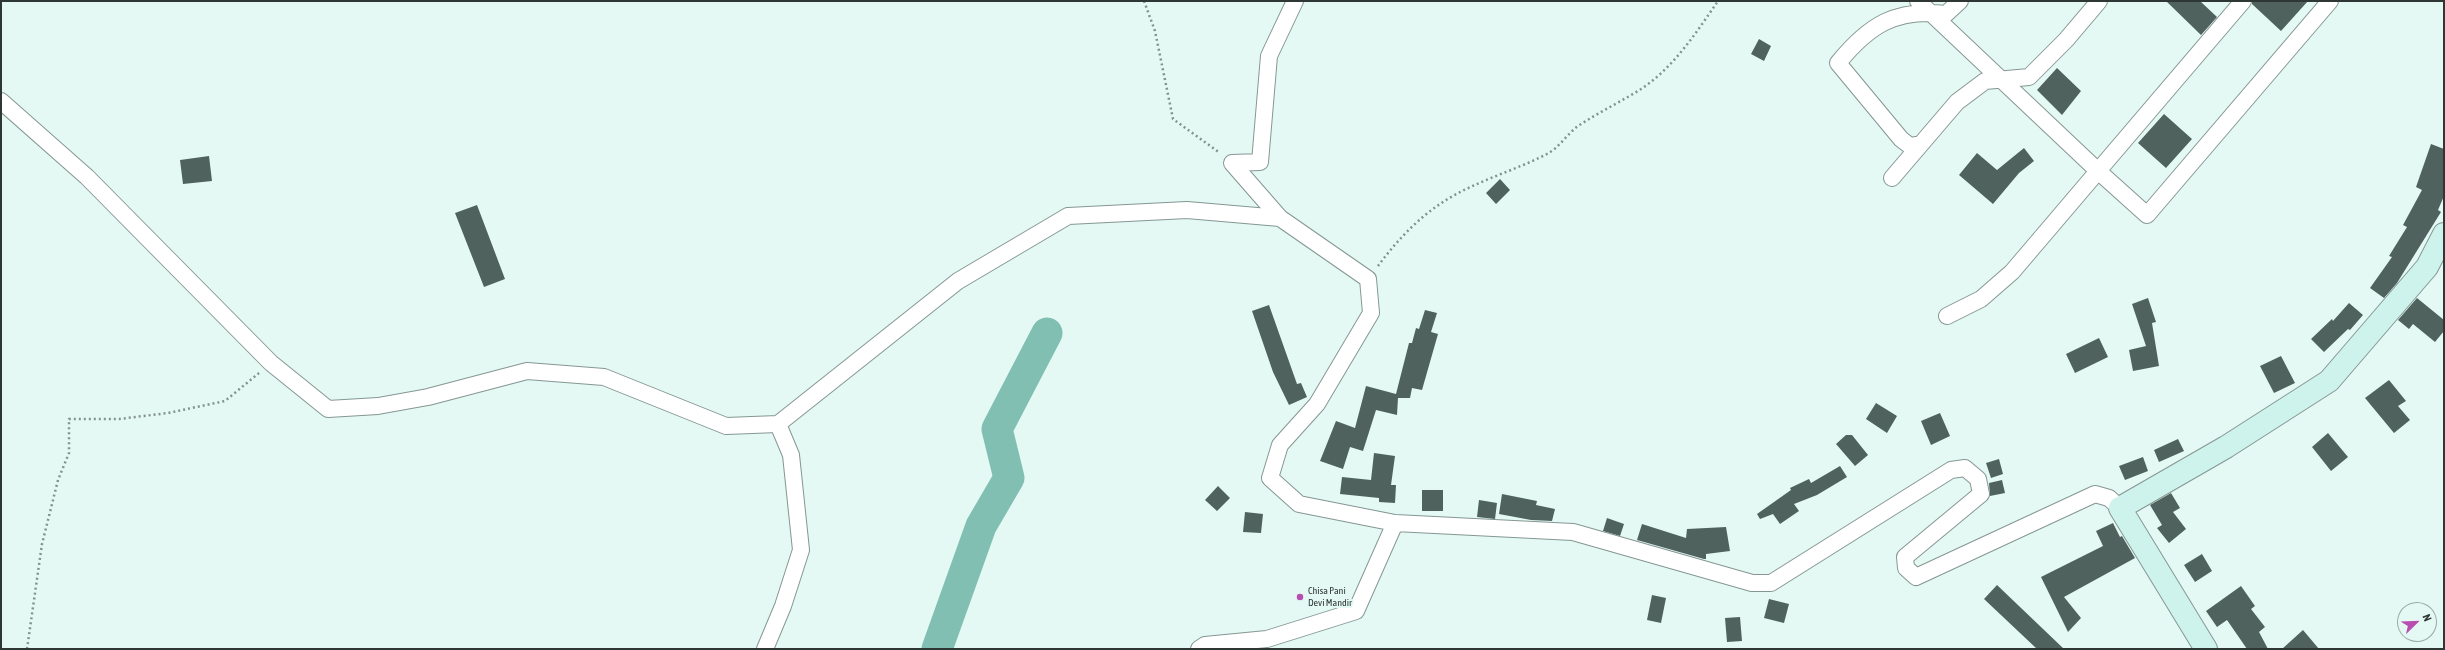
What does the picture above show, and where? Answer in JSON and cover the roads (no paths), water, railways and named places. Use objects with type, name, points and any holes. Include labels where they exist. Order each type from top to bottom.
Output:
[{"type":"street","points":[[1295,1],[1269,56],[1260,162],[1232,163],[1280,218],[1368,279],[1371,313],[1317,404],[1280,445],[1270,478],[1299,504],[1395,523],[1574,532],[1752,583],[1771,583],[1951,470],[1965,468],[1978,479],[1981,494],[1905,558],[1906,568],[1916,577],[2095,494],[2109,498],[2120,508],[2206,649]]},
{"type":"street","points":[[1921,144],[1910,146],[1902,139],[1838,63],[1868,32],[1885,21],[1912,12],[1924,6],[1946,14],[1960,1]]},
{"type":"street","points":[[1892,178],[1957,102],[1977,85],[1985,81],[2029,77],[2066,40],[2099,1]]},
{"type":"street","points":[[1947,316],[1981,299],[2012,272],[2243,1]]},
{"type":"street","points":[[1924,6],[2098,171],[2147,215],[2330,1]]},
{"type":"street","points":[[1,101],[87,177],[271,363],[328,409],[378,406],[428,397],[527,371],[604,377],[726,426],[778,424],[958,281],[1068,216],[1187,210],[1280,218]]},
{"type":"street","points":[[2120,508],[2226,447],[2330,381],[2427,267],[2444,234]]},
{"type":"street","points":[[765,649],[784,606],[801,550],[790,455],[778,424]]},
{"type":"street","points":[[1199,649],[1212,644],[1267,639],[1356,611],[1395,523]]},
{"type":"waterway","points":[[937,649],[981,526],[1009,478],[997,429],[1047,333]]},
{"type":"place","name":"Chisa Pani Devi Mandir","points":[[1300,597]]}]
